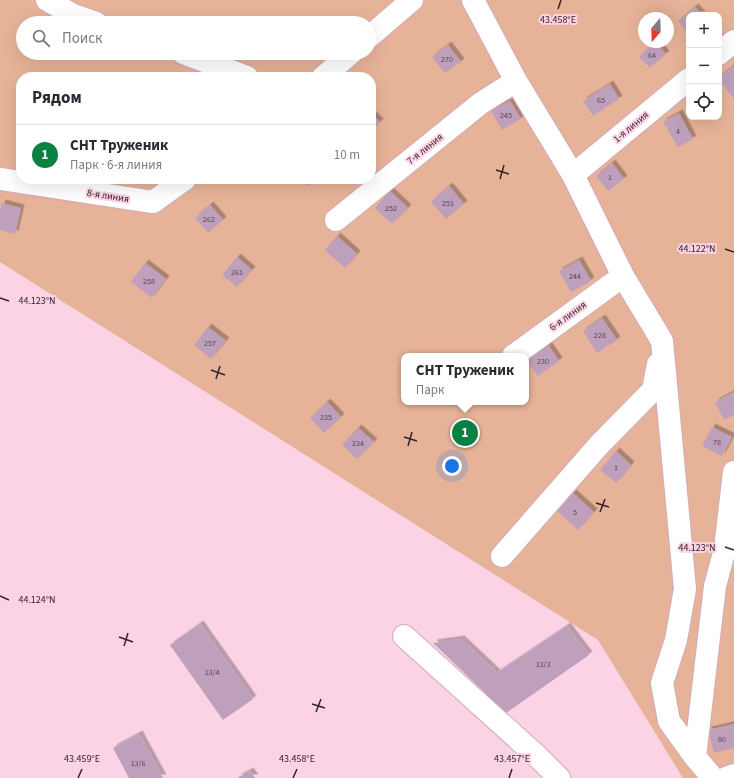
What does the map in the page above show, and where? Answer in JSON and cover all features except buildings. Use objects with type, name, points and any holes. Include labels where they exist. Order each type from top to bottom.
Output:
[{"type":"street","points":[[47,0],[76,16]]},
{"type":"street","points":[[376,31],[412,0]]},
{"type":"street","points":[[473,0],[516,82],[573,175],[623,276],[662,341],[685,589],[676,640],[662,684],[669,721],[695,757],[713,778]]},
{"type":"street","points":[[722,51],[734,41]]},
{"type":"street","points":[[202,60],[234,72]]},
{"type":"street","points":[[329,72],[343,60]]},
{"type":"street","name":"1-я линия","points":[[573,175],[686,81]]},
{"type":"street","name":"7-я линия","points":[[336,220],[481,103],[516,82]]},
{"type":"street","name":"8-я линия","points":[[0,179],[16,181]]},
{"type":"street","name":"8-я линия","points":[[33,184],[153,202],[179,184]]},
{"type":"street","name":"6-я линия","points":[[517,353],[623,276]]},
{"type":"street","points":[[502,556],[599,445],[653,390],[662,341]]},
{"type":"street","points":[[695,757],[715,586],[729,547],[734,472]]},
{"type":"street","points":[[404,636],[538,757],[559,778]]},
{"type":"street","points":[[726,778],[734,775]]},
{"type":"shaded area","points":[[0,0],[734,0],[734,778],[683,778],[598,640],[0,262]]},
{"type":"place","name":"СНТ Труженик","points":[[465,433]]}]
